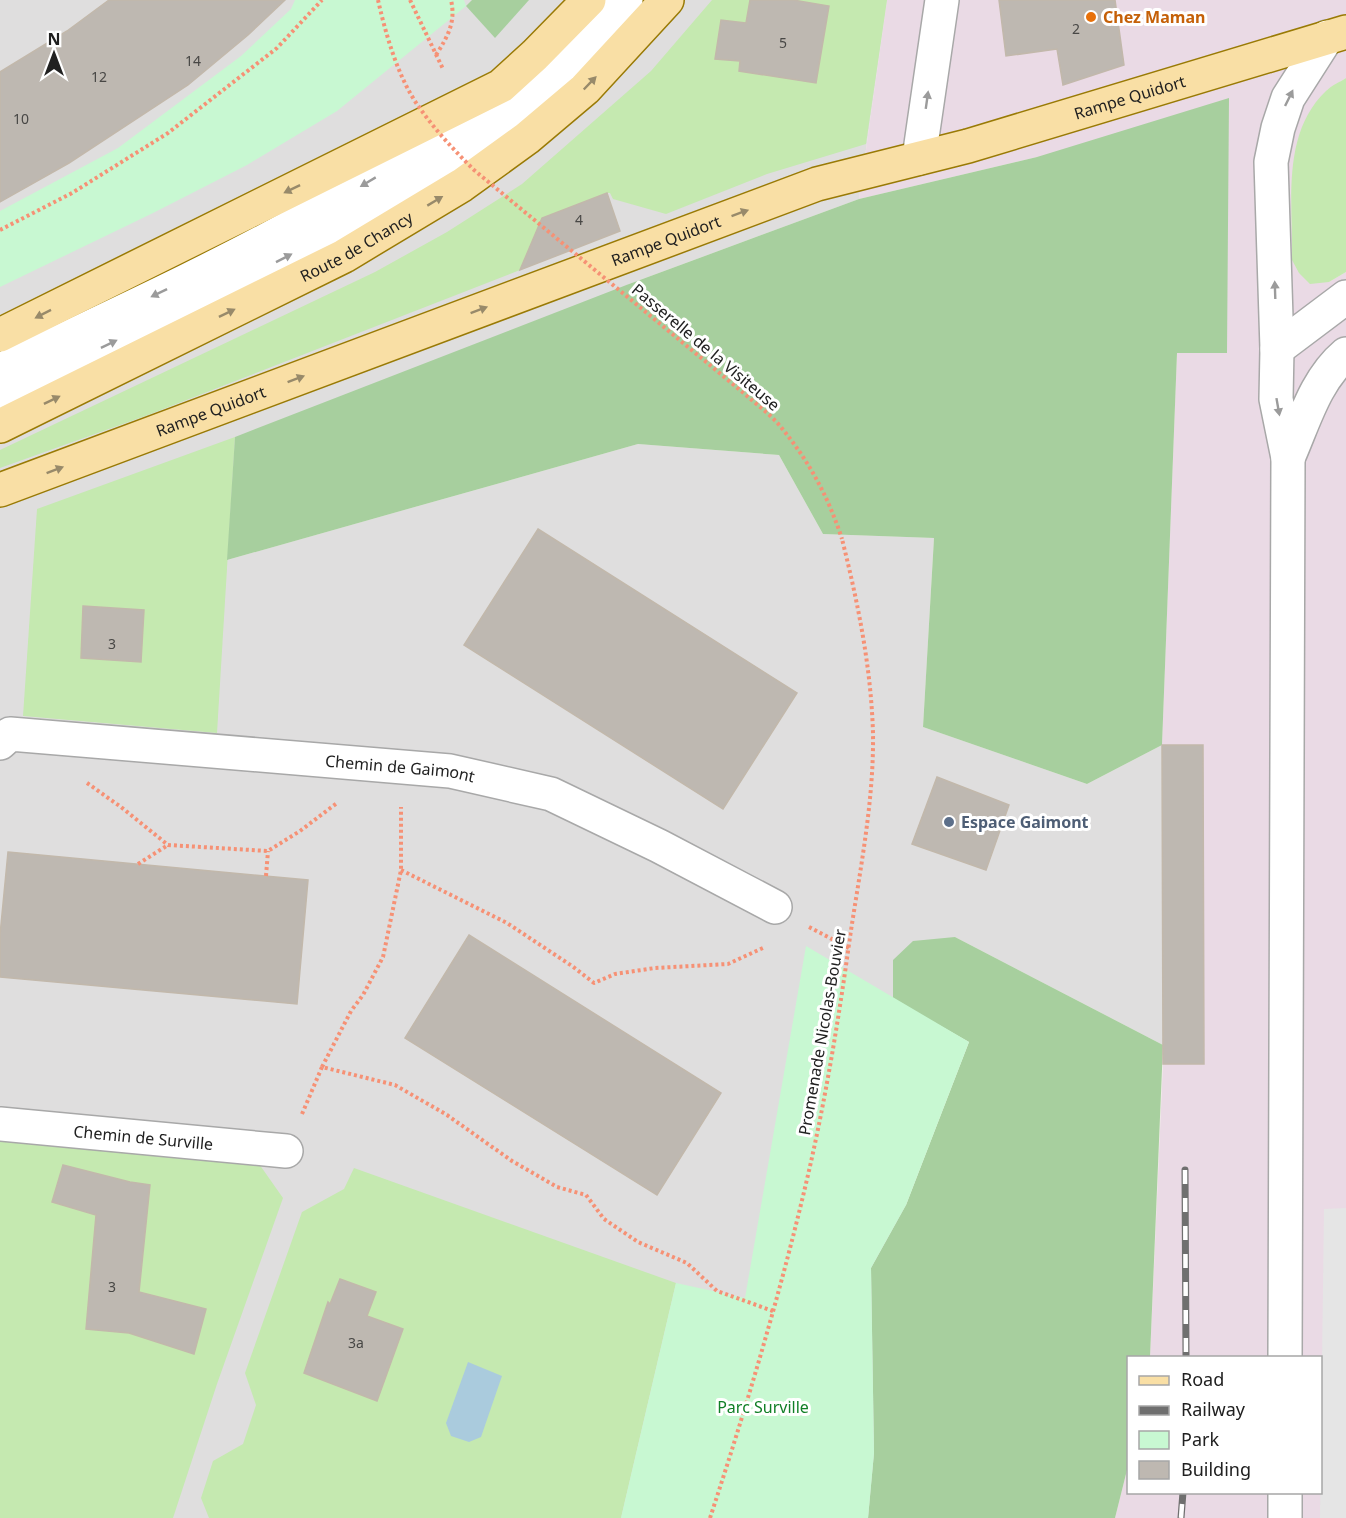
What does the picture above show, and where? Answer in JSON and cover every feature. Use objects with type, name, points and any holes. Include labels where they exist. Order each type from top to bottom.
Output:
[{"type":"main road","points":[[0,335],[501,86],[589,0]]},
{"type":"main road","name":"Route de Chancy","points":[[0,426],[344,256],[462,185],[527,138],[585,88],[667,0]]},
{"type":"main road","name":"Rampe Quidort","points":[[0,490],[817,184],[968,146],[1336,34]]},
{"type":"street","points":[[0,398],[264,268],[408,187],[496,126],[546,84],[582,49],[626,0]]},
{"type":"street","points":[[919,158],[942,0]]},
{"type":"street","points":[[1285,1356],[1288,458],[1276,399],[1277,349],[1271,162],[1278,128],[1288,98],[1336,34]]},
{"type":"street","points":[[0,370],[234,256],[343,197],[444,132],[501,86]]},
{"type":"street","points":[[1277,349],[1346,297]]},
{"type":"street","points":[[1288,458],[1320,384],[1332,367],[1346,354]]},
{"type":"street","name":"Chemin de Gaimont","points":[[0,742],[10,734],[450,771],[550,794],[659,846],[775,907]]},
{"type":"street","name":"Chemin de Surville","points":[[0,1124],[286,1151]]},
{"type":"street","points":[[1285,1494],[1285,1518]]},
{"type":"path","points":[[0,230],[72,193],[168,133],[277,48],[322,0]]},
{"type":"path","name":"Passerelle de la Visiteuse","points":[[378,0],[384,30],[398,66],[418,106],[444,139],[474,170],[779,424],[815,474],[833,511],[842,539]]},
{"type":"path","points":[[410,0],[445,74]]},
{"type":"path","points":[[436,55],[452,28],[451,0]]},
{"type":"path","name":"Promenade Nicolas-Bouvier","points":[[710,1518],[773,1311],[804,1192],[825,1095],[864,849],[871,785],[873,734],[870,688],[862,628],[842,539]]},
{"type":"path","points":[[286,1151],[322,1067],[383,957],[401,870],[400,816],[406,766]]},
{"type":"path","points":[[83,781],[122,807],[168,845]]},
{"type":"path","points":[[138,864],[168,845],[268,851],[346,797]]},
{"type":"path","points":[[266,876],[268,851]]},
{"type":"path","points":[[401,870],[507,923],[594,983],[615,974],[655,968],[728,964],[766,947]]},
{"type":"path","points":[[322,1067],[395,1085],[447,1115],[512,1161],[557,1188],[586,1195],[604,1219],[638,1242],[687,1263],[717,1291],[773,1311]]},
{"type":"shaded area","points":[[0,0],[887,0],[859,199],[629,284],[227,560],[638,444],[779,455],[823,534],[934,538],[923,727],[1087,784],[1162,745],[1163,1045],[955,937],[906,1205],[868,1518],[0,1518]]},
{"type":"shaded area","points":[[887,0],[1346,0],[1346,78],[1327,90],[1329,282],[1346,272],[1346,1518],[1115,1518],[1127,1470],[1127,1494],[1322,1494],[1322,1356],[1150,1356],[1163,1064],[1162,745],[1177,353],[1227,353],[1037,157],[859,199]]},
{"type":"shaded area","points":[[1346,1208],[1346,1518],[1320,1518],[1324,1209]]},
{"type":"green space","points":[[295,0],[464,0],[466,6],[337,111],[247,165],[0,287],[0,211],[118,148],[241,56],[291,9]]},
{"type":"green space","points":[[472,0],[529,0],[495,38],[466,6]]},
{"type":"green space","points":[[712,0],[887,0],[866,144],[767,174],[666,214],[613,199],[610,193],[607,193],[542,218],[520,270],[148,415],[0,468],[0,450],[375,272],[447,232],[522,184],[651,71]]},
{"type":"green space","points":[[1346,78],[1346,272],[1329,282],[1310,284],[1299,273],[1292,260],[1292,170],[1302,128],[1312,108],[1328,89]]},
{"type":"green space","points":[[1229,98],[1227,353],[1177,353],[1162,745],[1087,784],[923,727],[934,538],[823,534],[779,455],[638,444],[227,560],[235,437],[629,284],[859,199],[1037,157]]},
{"type":"green space","points":[[235,437],[217,733],[23,716],[37,509]]},
{"type":"green space","points":[[955,937],[1163,1045],[1150,1356],[1127,1356],[1127,1470],[1115,1518],[868,1518],[874,1453],[871,1268],[906,1205],[969,1042],[893,999],[893,960],[913,941]]},
{"type":"green space","name":"Parc Surville","points":[[806,946],[969,1042],[906,1205],[871,1268],[874,1453],[868,1518],[621,1518],[676,1283],[745,1298]]},
{"type":"green space","points":[[0,1137],[257,1161],[283,1198],[217,1384],[173,1518],[0,1518]]},
{"type":"green space","points":[[354,1168],[676,1283],[621,1518],[209,1518],[201,1498],[213,1461],[243,1444],[256,1405],[245,1373],[302,1212],[344,1189]]},
{"type":"water","points":[[468,1362],[502,1376],[481,1437],[469,1442],[451,1436],[446,1423]]},
{"type":"building","points":[[109,0],[285,0],[248,35],[188,85],[69,163],[0,202],[0,72],[67,31]]},
{"type":"building","points":[[750,0],[793,0],[829,6],[816,83],[739,71],[740,61],[715,59],[721,20],[746,23]]},
{"type":"building","points":[[999,0],[1115,0],[1124,65],[1063,85],[1057,49],[1006,56]]},
{"type":"building","points":[[607,193],[620,231],[520,270],[542,218]]},
{"type":"building","points":[[538,529],[797,693],[723,809],[464,645]]},
{"type":"building","points":[[83,606],[144,610],[141,662],[81,658]]},
{"type":"building","points":[[1162,745],[1203,745],[1204,1064],[1163,1064]]},
{"type":"building","points":[[937,777],[1009,805],[986,870],[912,844]]},
{"type":"building","points":[[8,852],[308,880],[297,1004],[0,977],[0,935]]},
{"type":"building","points":[[469,935],[721,1093],[657,1195],[405,1038]]},
{"type":"building","points":[[63,1165],[150,1185],[139,1292],[206,1309],[194,1354],[129,1333],[86,1329],[96,1215],[52,1202]]},
{"type":"building","points":[[340,1279],[376,1292],[367,1316],[403,1329],[377,1401],[304,1373],[328,1302],[330,1304]]},
{"type":"railway","points":[[1185,1170],[1186,1356]]},
{"type":"railway","points":[[1181,1518],[1183,1494]]},
{"type":"place","name":"Chez Maman","points":[[1091,17]]},
{"type":"place","name":"Espace Gaimont","points":[[949,822]]}]
